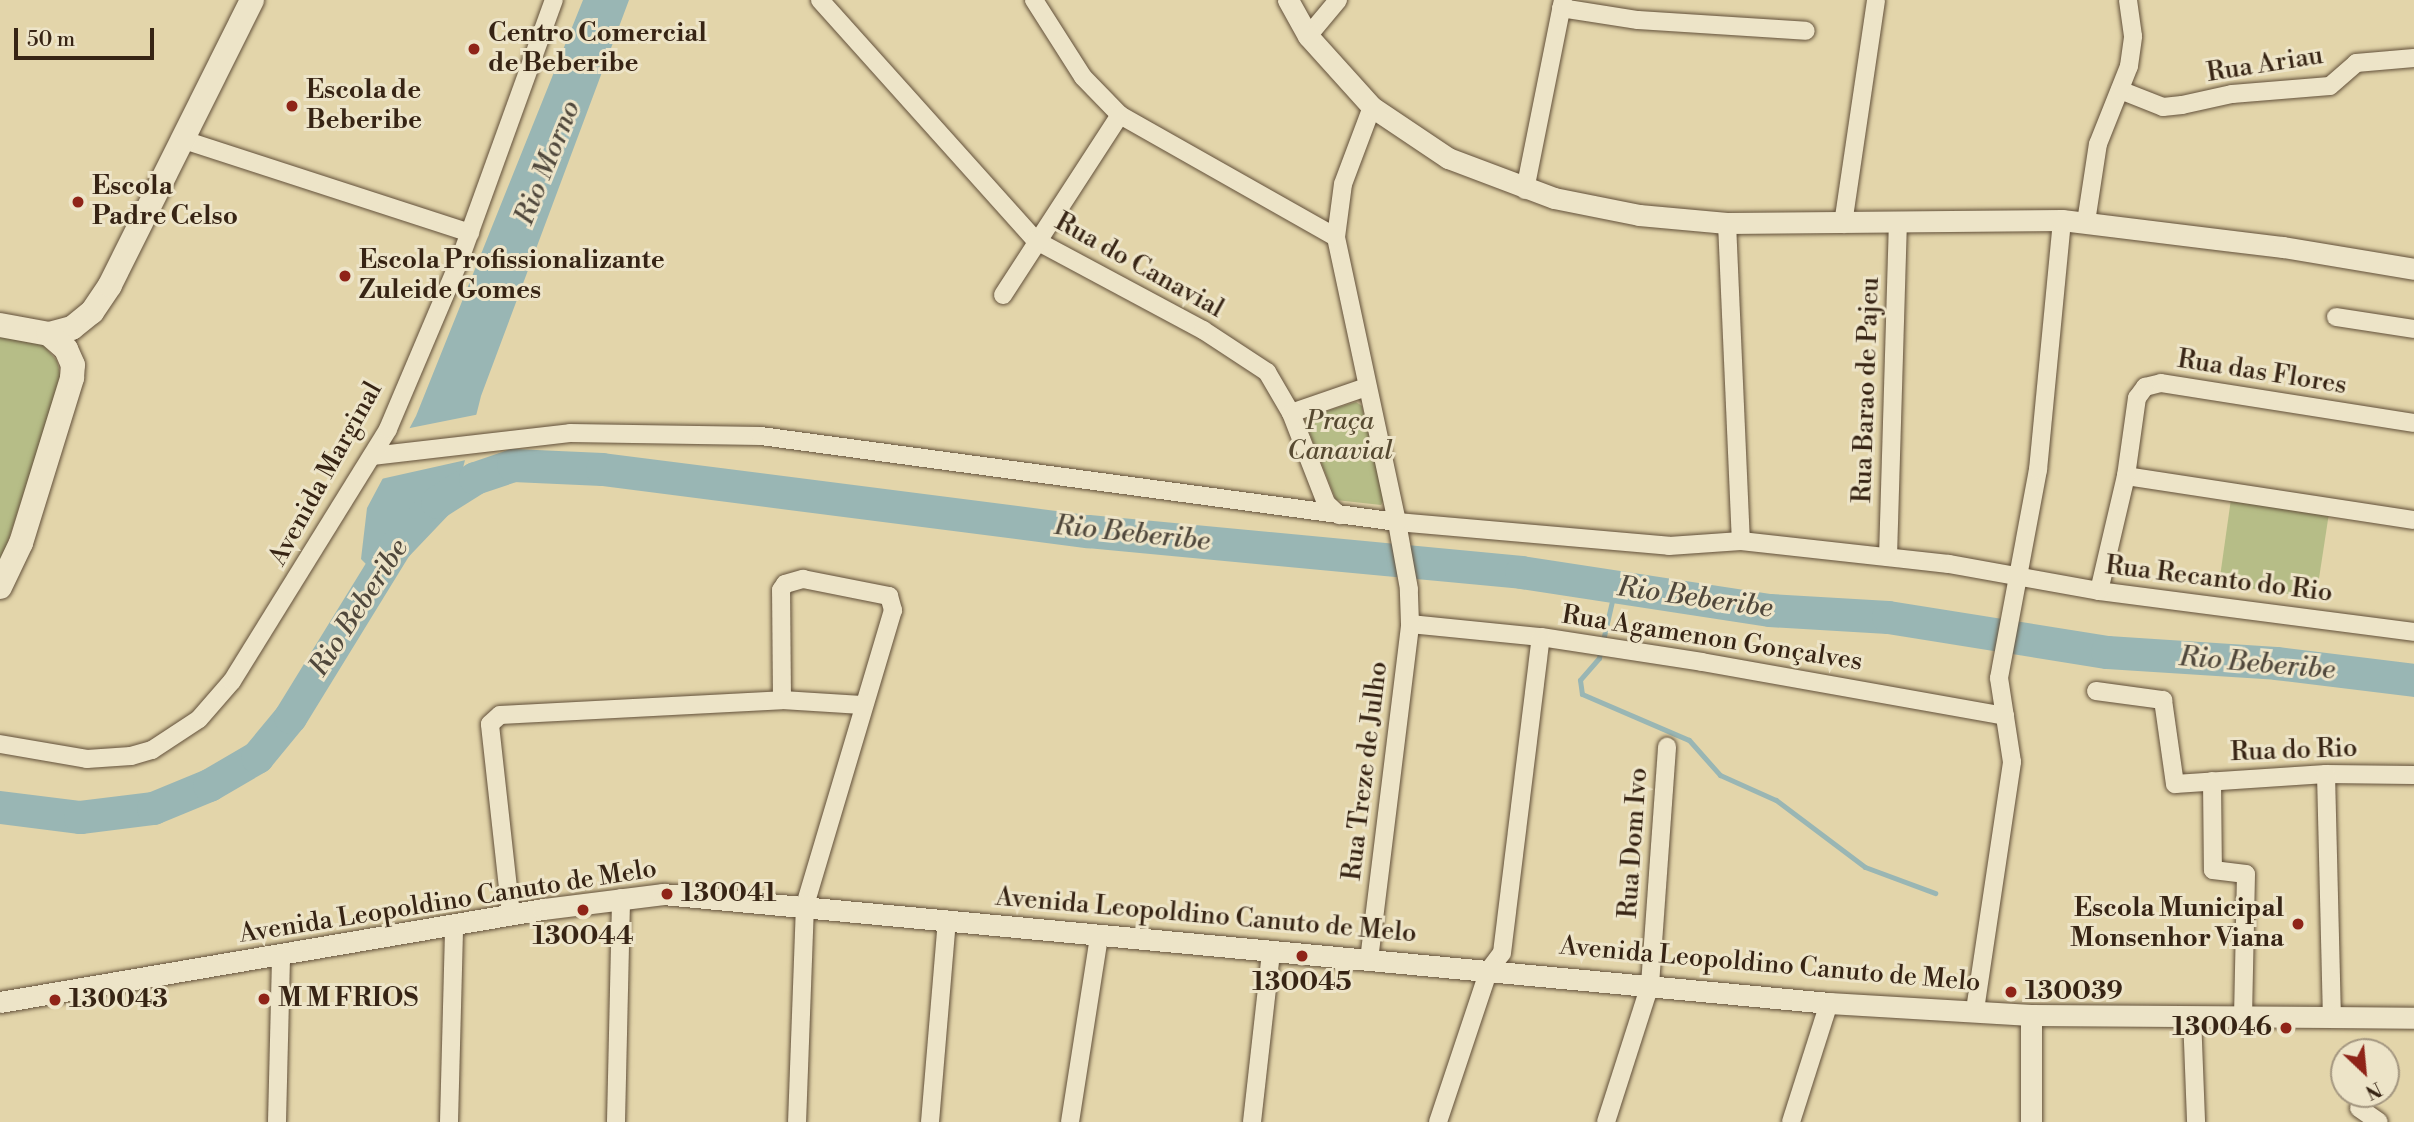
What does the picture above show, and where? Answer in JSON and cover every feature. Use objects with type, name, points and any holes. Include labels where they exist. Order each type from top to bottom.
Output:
[{"type":"main road","points":[[0,325],[50,334],[72,328],[92,312],[104,294],[252,0]]},
{"type":"main road","points":[[0,587],[21,543],[72,378],[73,365],[66,349],[50,334]]},
{"type":"street","name":"Avenida Marginal","points":[[0,744],[87,759],[131,757],[152,750],[199,719],[232,681],[380,455],[470,233],[554,0]]},
{"type":"street","name":"Rua do Canavial","points":[[820,0],[1035,240],[1244,353],[1266,372],[1291,413],[1326,503],[1339,515]]},
{"type":"street","points":[[1034,0],[1083,77],[1120,115],[1336,237]]},
{"type":"street","points":[[1288,0],[1308,36],[1372,107],[1448,158],[1525,190],[1639,215],[1727,223],[1898,225],[2062,220],[2086,222],[2283,247],[2414,269]]},
{"type":"street","points":[[1308,36],[1338,0]]},
{"type":"street","points":[[1843,224],[1876,0]]},
{"type":"street","points":[[2086,222],[2098,144],[2129,66],[2133,36],[2127,0]]},
{"type":"street","points":[[1525,190],[1562,4],[1638,20],[1806,31]]},
{"type":"street","name":"Rua Ariau","points":[[2120,90],[2163,107],[2232,94],[2330,86],[2356,63],[2414,58]]},
{"type":"street","name":"Rua Treze de Julho","points":[[1370,960],[1410,624],[1409,589],[1397,522],[1336,237],[1343,184],[1372,107]]},
{"type":"street","points":[[1003,295],[1035,240],[1120,115]]},
{"type":"street","points":[[181,139],[470,233]]},
{"type":"street","points":[[1975,1010],[2011,771],[2012,751],[1999,678],[2038,470],[2062,220]]},
{"type":"street","points":[[1727,223],[1741,541]]},
{"type":"street","name":"Rua Barao de Pajeu","points":[[1888,557],[1898,225]]},
{"type":"street","points":[[2336,317],[2414,329]]},
{"type":"street","name":"Rua das Flores","points":[[2099,591],[2126,476],[2137,398],[2153,384],[2414,423]]},
{"type":"street","points":[[1291,413],[1366,387]]},
{"type":"street","points":[[380,455],[476,441],[570,433],[761,436],[1397,522]]},
{"type":"street","points":[[2126,476],[2414,520]]},
{"type":"street","name":"Rua Recanto do Rio","points":[[1397,522],[1669,546],[1741,541],[1888,557],[2099,591],[2414,632]]},
{"type":"street","points":[[782,700],[781,590],[792,580],[803,579],[883,593],[893,602],[805,905],[797,1122]]},
{"type":"street","name":"Rua Agamenon Gonçalves","points":[[1410,624],[1542,637],[1614,648],[2005,716]]},
{"type":"street","points":[[1438,1122],[1489,970],[1502,953],[1542,637]]},
{"type":"street","name":"Rua do Rio","points":[[2096,691],[2164,700],[2175,784],[2326,774],[2414,775]]},
{"type":"street","points":[[511,915],[490,724],[507,713],[782,700],[862,705]]},
{"type":"street","name":"Rua Dom Ivo","points":[[1606,1122],[1650,985],[1667,747]]},
{"type":"street","points":[[2326,774],[2332,1016]]},
{"type":"street","points":[[2213,781],[2213,870],[2246,874],[2243,1018]]},
{"type":"street","name":"Avenida Leopoldino Canuto de Melo","points":[[0,1002],[621,898],[705,895],[1100,936],[1829,1003],[2031,1015],[2414,1018]]},
{"type":"street","points":[[616,1122],[621,898]]},
{"type":"street","points":[[930,1122],[947,920]]},
{"type":"street","points":[[449,1122],[454,926]]},
{"type":"street","points":[[1070,1122],[1100,936]]},
{"type":"street","points":[[1251,1122],[1271,952]]},
{"type":"street","points":[[277,1122],[281,956]]},
{"type":"street","points":[[1791,1122],[1829,1003]]},
{"type":"street","points":[[2031,1015],[2031,1122]]},
{"type":"street","points":[[2192,1016],[2196,1122]]},
{"type":"street","points":[[2359,1108],[2379,1122]]},
{"type":"green space","points":[[0,332],[41,342],[57,361],[61,378],[0,566]]},
{"type":"green space","name":"Praça Canavial","points":[[1356,402],[1362,406],[1384,500],[1381,505],[1336,500],[1305,422],[1307,417]]},
{"type":"green space","points":[[2231,499],[2329,513],[2316,598],[2219,584]]},
{"type":"water","name":"Rio Morno","points":[[583,0],[629,0],[481,396],[462,472],[423,496],[368,566],[361,559],[367,508],[416,416]]},
{"type":"pier","points":[[480,414],[466,460],[381,479],[405,429]]},
{"type":"waterway","name":"Rio Beberibe","points":[[0,807],[80,817],[153,808],[209,785],[257,757],[290,717],[396,545],[437,502],[475,478],[513,465],[602,469],[1088,531],[1521,572],[1769,610],[1888,617],[2107,652],[2276,663],[2414,680]]},
{"type":"waterway","points":[[1615,588],[1599,658],[1580,680],[1582,694],[1689,740],[1720,775],[1776,800],[1865,867],[1935,893]]},
{"type":"place","name":"Centro Comercial de Beberibe","points":[[474,49]]},
{"type":"place","name":"Escola de Beberibe","points":[[292,106]]},
{"type":"place","name":"Escola Padre Celso","points":[[78,202]]},
{"type":"place","name":"Escola Profissionalizante Zuleide Gomes","points":[[345,276]]},
{"type":"place","name":"130041","points":[[667,894]]},
{"type":"place","name":"130044","points":[[583,910]]},
{"type":"place","name":"Escola Municipal Monsenhor Viana","points":[[2298,924]]},
{"type":"place","name":"130045","points":[[1302,956]]},
{"type":"place","name":"130039","points":[[2011,992]]},
{"type":"place","name":"M M FRIOS","points":[[264,999]]},
{"type":"place","name":"130043","points":[[55,1000]]},
{"type":"place","name":"130046","points":[[2286,1028]]}]
